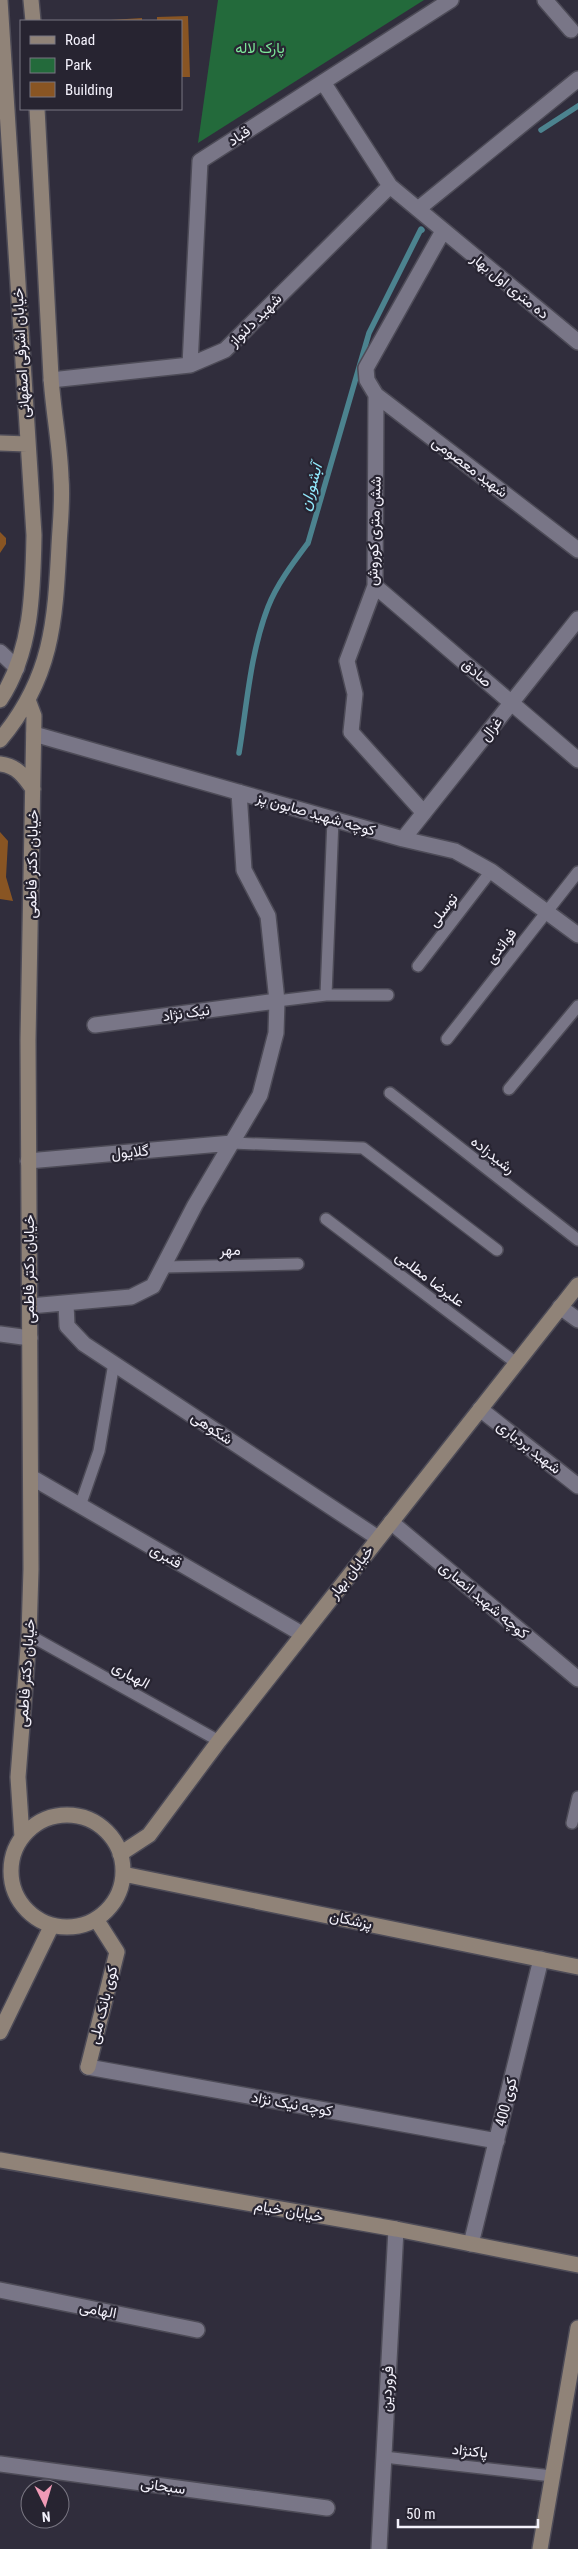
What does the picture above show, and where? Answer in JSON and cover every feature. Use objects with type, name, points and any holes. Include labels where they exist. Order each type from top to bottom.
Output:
[{"type":"main road","name":"خیابان اشرفی اصفهانی","points":[[0,0],[34,535],[33,577],[29,618],[16,668],[0,700]]},
{"type":"main road","points":[[31,0],[32,20]]},
{"type":"main road","name":"خیابان اشرفی اصفهانی","points":[[0,740],[14,723],[28,700],[49,648],[57,601],[62,480],[52,380],[37,110]]},
{"type":"main road","points":[[0,443],[27,444]]},
{"type":"main road","name":"خیابان دکتر فاطمی","points":[[22,1838],[18,1777],[29,1635],[30,1306],[28,1040],[34,734],[34,716],[28,700]]},
{"type":"main road","points":[[0,764],[10,765],[21,772],[33,789]]},
{"type":"main road","name":"خیابان بهار","points":[[120,1854],[149,1835],[302,1634],[578,1285]]},
{"type":"main road","points":[[74,1816],[100,1826],[115,1842],[120,1854],[123,1874],[120,1890],[112,1904],[96,1919],[82,1925],[67,1927],[52,1925],[38,1919],[26,1910],[12,1885],[6,1854],[36,1824],[54,1817],[74,1816]]},
{"type":"main road","name":"پزشکان","points":[[123,1874],[578,1967]]},
{"type":"main road","name":"کوی بانک ملی","points":[[88,2067],[117,1952],[96,1919]]},
{"type":"main road","points":[[0,2032],[52,1925]]},
{"type":"main road","name":"خیابان خیام","points":[[0,2160],[396,2230],[578,2265]]},
{"type":"main road","points":[[540,2549],[578,2328]]},
{"type":"street","name":"قباد","points":[[190,365],[200,161],[451,0]]},
{"type":"street","points":[[545,0],[571,30]]},
{"type":"street","points":[[418,209],[578,78]]},
{"type":"street","name":"ده متری اول بهار","points":[[323,82],[390,186],[578,342]]},
{"type":"street","name":"شهید دلنواز","points":[[52,380],[190,365],[224,350],[390,186]]},
{"type":"street","name":"شهید معصومی","points":[[443,231],[366,368],[367,380],[376,396],[578,550]]},
{"type":"street","name":"شش متری کوروش","points":[[376,396],[375,586],[347,661],[354,694],[351,732],[424,812]]},
{"type":"street","name":"صادق","points":[[375,586],[578,760]]},
{"type":"street","name":"غزال","points":[[403,839],[578,619]]},
{"type":"street","points":[[0,652],[16,668]]},
{"type":"street","name":"کوچه شهید صابون پز","points":[[34,734],[403,839],[455,851],[491,871],[578,935]]},
{"type":"street","points":[[30,1306],[132,1297],[153,1286],[195,1205],[260,1095],[276,1033],[277,1001],[268,916],[244,870],[239,792]]},
{"type":"street","name":"نیک نژاد","points":[[95,1025],[277,1001]]},
{"type":"street","name":"گلایول","points":[[28,1161],[232,1143]]},
{"type":"street","name":"شکوهی","points":[[66,1303],[67,1326],[84,1344],[378,1538]]},
{"type":"street","points":[[560,1307],[578,1320]]},
{"type":"street","points":[[0,1334],[30,1338]]},
{"type":"street","name":"شهید بردباری","points":[[480,1409],[578,1486]]},
{"type":"street","name":"قنبری","points":[[30,1477],[302,1634]]},
{"type":"street","name":"کوچه شهید انصاری","points":[[391,1522],[578,1678]]},
{"type":"street","name":"کوی 400","points":[[471,2244],[541,1959]]},
{"type":"street","name":"کوچه نیک نژاد","points":[[88,2067],[497,2141]]},
{"type":"street","name":"فروردین","points":[[379,2549],[396,2230]]},
{"type":"street","name":"الهامی","points":[[0,2290],[197,2330]]},
{"type":"street","name":"سبحانی","points":[[0,2464],[327,2508]]},
{"type":"lane","points":[[326,995],[333,819]]},
{"type":"lane","name":"توسلی","points":[[418,966],[491,871]]},
{"type":"lane","name":"فوائدی","points":[[447,1039],[578,872]]},
{"type":"lane","points":[[277,1001],[326,995],[388,995]]},
{"type":"lane","points":[[509,1089],[578,1006]]},
{"type":"lane","name":"رشیدزاده","points":[[390,1093],[578,1240]]},
{"type":"lane","points":[[232,1143],[363,1148],[497,1250]]},
{"type":"lane","name":"علیرضا مطلبی","points":[[326,1219],[516,1363]]},
{"type":"lane","name":"مهر","points":[[163,1267],[298,1264]]},
{"type":"lane","points":[[80,1506],[99,1451],[114,1363]]},
{"type":"lane","name":"الهیاری","points":[[29,1635],[219,1741]]},
{"type":"lane","points":[[572,1823],[578,1797]]},
{"type":"lane","name":"پاکنژاد","points":[[384,2457],[552,2476]]},
{"type":"green space","name":"پارک لاله","points":[[218,0],[424,0],[198,143]]},
{"type":"building","points":[[188,16],[190,77],[182,77],[182,20],[157,20],[157,17]]},
{"type":"building","points":[[142,18],[142,20],[110,20]]},
{"type":"building","points":[[0,532],[6,538],[6,544],[0,553]]},
{"type":"building","points":[[0,832],[8,841],[6,877],[13,901],[0,899]]},
{"type":"waterway","name":"آبشوران","points":[[541,130],[578,106]]},
{"type":"waterway","name":"آبشوران","points":[[239,753],[253,661],[268,607],[281,582],[308,543],[369,333],[422,230]]}]
